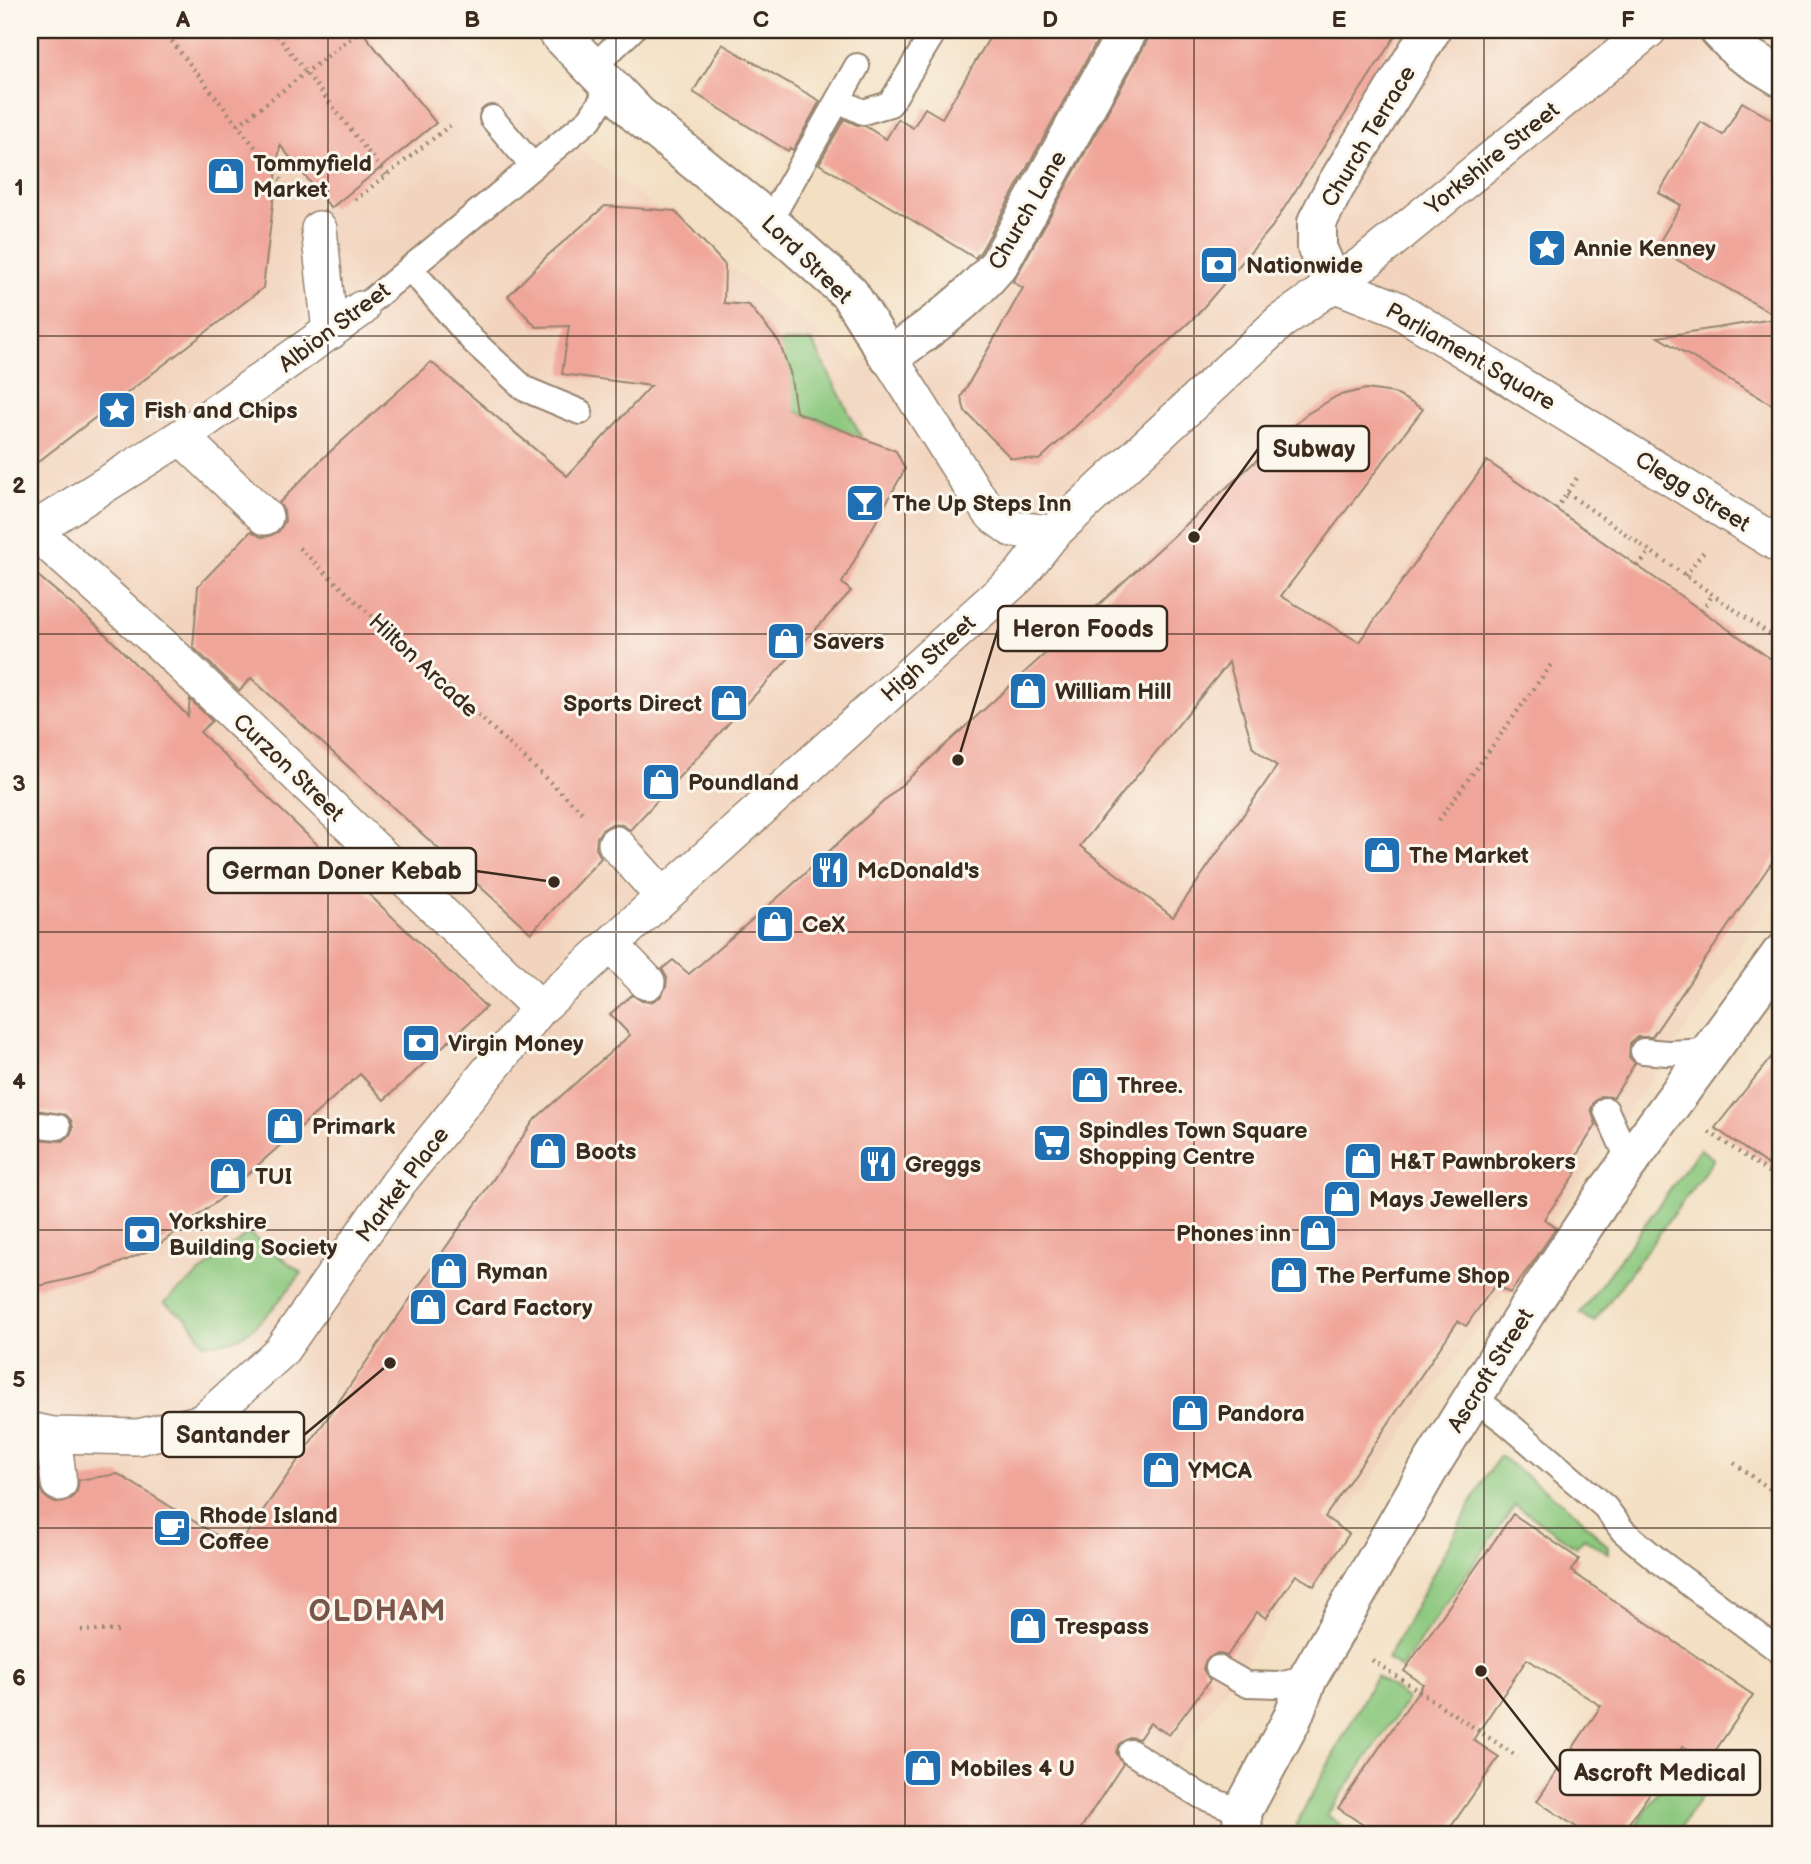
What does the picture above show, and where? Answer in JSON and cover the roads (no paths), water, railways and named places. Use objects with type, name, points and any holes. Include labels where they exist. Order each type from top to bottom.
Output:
[{"type":"street","name":"Lord Street","points":[[556,30],[638,115],[769,222],[849,293],[975,493],[994,516],[1012,529],[1053,533]]},
{"type":"street","name":"Church Lane","points":[[889,357],[940,322],[980,287],[999,264],[1128,30]]},
{"type":"street","name":"Church Terrace","points":[[1333,284],[1317,248],[1317,222],[1335,187],[1431,30]]},
{"type":"street","name":"Yorkshire Street","points":[[1333,284],[1368,260],[1649,30]]},
{"type":"street","points":[[1719,30],[1740,52],[1781,77]]},
{"type":"street","points":[[319,229],[330,332]]},
{"type":"street","name":"Parliament Square","points":[[1333,284],[1397,309],[1605,435]]},
{"type":"street","name":"High Street","points":[[612,946],[663,896],[1020,575],[1053,533],[1280,322],[1333,284]]},
{"type":"street","name":"Albion Street","points":[[31,531],[181,437],[360,309]]},
{"type":"street","name":"Clegg Street","points":[[1605,435],[1781,546]]},
{"type":"street","points":[[181,437],[265,517]]},
{"type":"street","name":"Curzon Street","points":[[31,531],[165,649],[540,1008]]},
{"type":"street","points":[[616,844],[663,896]]},
{"type":"street","points":[[612,946],[647,982]]},
{"type":"street","name":"Market Place","points":[[41,1433],[138,1437],[203,1422],[281,1351],[399,1182],[540,1008],[612,946]]},
{"type":"street","name":"Ascroft Street","points":[[1243,1823],[1308,1678],[1526,1312],[1601,1200],[1781,954]]},
{"type":"street","points":[[41,1433],[59,1483]]},
{"type":"lane","name":"Albion Street","points":[[360,309],[590,119],[601,77],[632,30]]},
{"type":"lane","points":[[838,100],[863,113],[890,104],[934,30]]},
{"type":"lane","points":[[769,222],[857,66]]},
{"type":"lane","points":[[492,118],[533,166]]},
{"type":"lane","points":[[410,268],[473,341],[525,389],[580,412]]},
{"type":"lane","points":[[1643,1051],[1712,1051]]},
{"type":"lane","points":[[1606,1110],[1630,1163]]},
{"type":"lane","points":[[30,1124],[58,1127]]},
{"type":"lane","points":[[1473,1398],[1506,1422],[1605,1507],[1623,1531],[1660,1562],[1781,1652]]},
{"type":"lane","points":[[1218,1668],[1246,1684],[1279,1685],[1308,1678]]},
{"type":"lane","points":[[1131,1752],[1243,1823]]},
{"type":"place","name":"Tommyfield Market","points":[[226,176]]},
{"type":"place","name":"Annie Kenney","points":[[1547,248]]},
{"type":"place","name":"Nationwide","points":[[1219,265]]},
{"type":"place","name":"Fish and Chips","points":[[117,410]]},
{"type":"place","name":"The Up Steps Inn","points":[[865,503]]},
{"type":"place","name":"Subway","points":[[1194,537]]},
{"type":"place","name":"Savers","points":[[786,641]]},
{"type":"place","name":"William Hill","points":[[1028,691]]},
{"type":"place","name":"Sports Direct","points":[[729,703]]},
{"type":"place","name":"Heron Foods","points":[[958,760]]},
{"type":"place","name":"Poundland","points":[[661,782]]},
{"type":"place","name":"The Market","points":[[1382,855]]},
{"type":"place","name":"McDonald's","points":[[830,870]]},
{"type":"place","name":"German Doner Kebab","points":[[554,882]]},
{"type":"place","name":"CeX","points":[[775,924]]},
{"type":"place","name":"Virgin Money","points":[[421,1043]]},
{"type":"place","name":"Three.","points":[[1090,1085]]},
{"type":"place","name":"Primark","points":[[285,1126]]},
{"type":"place","name":"Spindles Town Square Shopping Centre","points":[[1052,1143]]},
{"type":"place","name":"Boots","points":[[548,1151]]},
{"type":"place","name":"H&T Pawnbrokers","points":[[1363,1161]]},
{"type":"place","name":"Greggs","points":[[878,1164]]},
{"type":"place","name":"TUI","points":[[228,1176]]},
{"type":"place","name":"Mays Jewellers","points":[[1342,1199]]},
{"type":"place","name":"Phones inn","points":[[1318,1233]]},
{"type":"place","name":"Yorkshire Building Society","points":[[142,1234]]},
{"type":"place","name":"Ryman","points":[[449,1271]]},
{"type":"place","name":"The Perfume Shop","points":[[1289,1275]]},
{"type":"place","name":"Card Factory","points":[[428,1307]]},
{"type":"place","name":"Santander","points":[[390,1363]]},
{"type":"place","name":"Pandora","points":[[1190,1413]]},
{"type":"place","name":"YMCA","points":[[1161,1470]]},
{"type":"place","name":"Rhode Island Coffee","points":[[172,1528]]},
{"type":"place","name":"Trespass","points":[[1028,1626]]},
{"type":"place","name":"Ascroft Medical","points":[[1481,1671]]},
{"type":"place","name":"Mobiles 4 U","points":[[923,1768]]},
{"type":"district","name":"OLDHAM","points":[[378,1611]]}]
